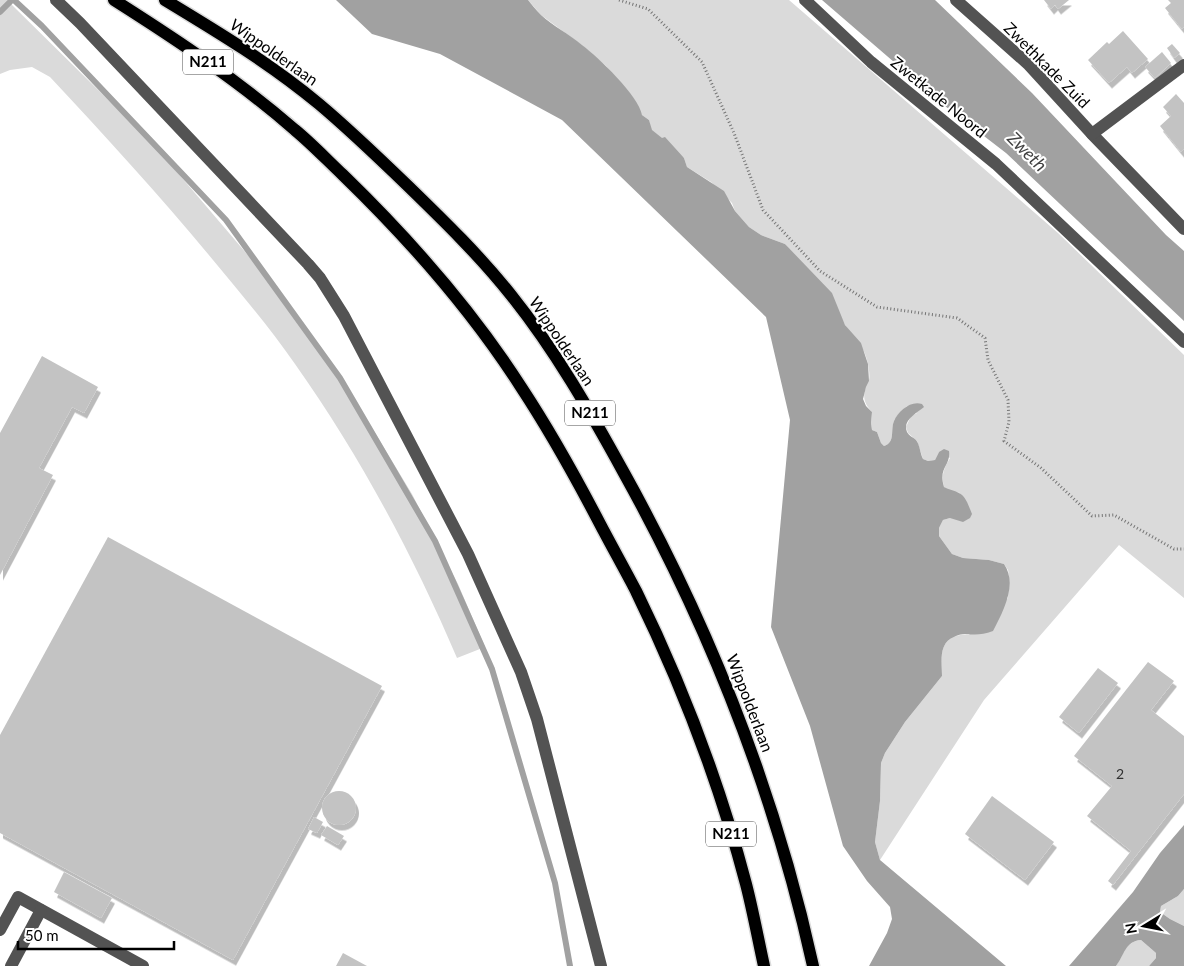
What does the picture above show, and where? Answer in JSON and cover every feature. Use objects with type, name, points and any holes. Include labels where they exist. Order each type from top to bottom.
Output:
[{"type":"main road","name":"N211","points":[[114,0],[218,69],[297,131],[382,213],[430,266],[481,329],[520,385],[563,455],[636,592],[672,670],[707,759],[727,819],[747,886],[764,966]]},
{"type":"main road","name":"Wippolderlaan","points":[[164,0],[228,38],[275,70],[321,106],[372,152],[486,266],[511,295],[568,376],[599,427],[650,520],[713,654],[744,730],[790,870],[814,966]]},
{"type":"street","points":[[56,0],[308,264],[320,278],[344,316],[468,554],[524,679],[537,719],[601,966]]},
{"type":"street","name":"Zwetkade Noord","points":[[805,0],[871,62],[996,164],[1184,342]]},
{"type":"street","name":"Zwethkade Zuid","points":[[956,0],[1028,64],[1092,134],[1184,229]]},
{"type":"street","points":[[1092,134],[1184,65]]},
{"type":"street","points":[[0,930],[18,897],[143,966]]},
{"type":"street","points":[[11,966],[40,910]]},
{"type":"path","points":[[619,0],[648,9],[702,62],[734,133],[763,210],[820,271],[877,307],[957,318],[985,338],[988,360],[1008,400],[1009,422],[1004,441],[1042,468],[1092,516],[1114,515],[1174,549],[1184,549]]},
{"type":"shaded area","points":[[0,0],[10,0],[12,5],[154,145],[258,267],[319,346],[412,494],[458,584],[485,647],[457,658],[404,544],[342,434],[276,337],[245,298],[133,167],[50,77],[32,67],[10,70],[0,74]]},
{"type":"shaded area","points":[[528,0],[789,0],[1058,233],[1184,355],[1184,598],[1119,545],[984,700],[880,860],[875,842],[880,801],[881,763],[885,753],[905,722],[942,676],[942,654],[945,644],[956,636],[969,635],[1008,598],[1008,570],[1004,564],[989,560],[963,558],[952,554],[939,536],[939,528],[943,520],[950,518],[960,493],[944,487],[944,472],[950,458],[939,452],[935,460],[928,461],[923,459],[917,441],[908,433],[906,427],[911,416],[917,413],[907,406],[895,419],[890,442],[884,446],[881,443],[877,432],[872,430],[872,412],[864,398],[869,380],[866,356],[841,317],[785,244],[761,235],[749,227],[735,211],[732,203],[711,182],[687,167],[684,158],[651,131],[649,120],[642,115],[606,66],[583,46],[541,15]]},
{"type":"shaded area","points":[[1184,889],[1184,926],[1160,912],[1161,906],[1178,896]]},
{"type":"shaded area","points":[[1141,940],[1156,953],[1156,958],[1149,966],[1116,966],[1128,946]]},
{"type":"water","points":[[336,0],[528,0],[546,19],[577,41],[607,67],[634,98],[642,115],[649,120],[652,130],[662,138],[665,137],[684,158],[687,167],[724,191],[735,211],[749,227],[761,235],[785,244],[832,293],[845,325],[861,343],[868,364],[869,381],[863,399],[866,406],[872,412],[872,430],[877,432],[884,446],[890,442],[896,417],[905,407],[918,403],[922,404],[924,407],[908,420],[907,432],[917,442],[923,459],[928,461],[935,460],[939,452],[944,449],[949,451],[948,460],[943,471],[944,487],[961,494],[972,514],[970,518],[963,522],[950,518],[943,520],[939,528],[939,536],[952,554],[963,558],[989,560],[1004,564],[1010,580],[1005,607],[993,631],[955,636],[945,644],[942,654],[942,676],[905,722],[885,753],[881,763],[880,801],[875,842],[880,860],[1006,966],[869,966],[887,933],[892,919],[890,907],[867,881],[843,846],[810,726],[771,627],[790,420],[766,317],[562,120],[440,54],[372,34]]},
{"type":"water","name":"Zweth","points":[[822,0],[935,0],[1032,93],[1166,235],[1184,251],[1184,321],[1006,153],[945,106]]},
{"type":"water","points":[[1184,825],[1184,889],[1178,896],[1161,906],[1160,912],[1184,926],[1184,966],[1149,966],[1156,958],[1156,953],[1141,940],[1128,946],[1116,966],[1069,966],[1133,892],[1160,853]]},
{"type":"building","points":[[1044,0],[1069,0],[1058,9],[1055,5],[1051,9]]},
{"type":"building","points":[[1168,0],[1184,0],[1184,27],[1182,29],[1165,8],[1171,3]]},
{"type":"building","points":[[1123,31],[1148,59],[1132,73],[1127,67],[1109,83],[1088,60],[1107,42],[1109,44]]},
{"type":"building","points":[[1172,44],[1180,53],[1174,58],[1167,48]]},
{"type":"building","points":[[1162,52],[1171,63],[1155,78],[1145,67]]},
{"type":"building","points":[[1176,94],[1184,103],[1184,149],[1181,152],[1160,126],[1171,116],[1163,107]]},
{"type":"building","points":[[42,356],[98,387],[84,413],[72,407],[39,468],[53,475],[0,575],[0,433]]},
{"type":"building","points":[[108,537],[382,686],[233,960],[0,833],[0,735]]},
{"type":"building","points":[[1148,662],[1174,681],[1151,710],[1184,736],[1184,794],[1113,885],[1108,881],[1131,851],[1087,816],[1112,786],[1074,756]]},
{"type":"building","points":[[1098,668],[1118,683],[1079,733],[1059,717]]},
{"type":"building","points":[[339,791],[346,792],[351,796],[355,801],[355,815],[351,820],[346,824],[339,825],[332,824],[327,820],[323,815],[322,808],[323,801],[327,796],[332,792]]},
{"type":"building","points":[[992,796],[1054,842],[1025,880],[965,834]]},
{"type":"building","points":[[314,817],[323,822],[317,833],[308,829]]},
{"type":"building","points":[[327,826],[344,836],[338,845],[321,835]]},
{"type":"building","points":[[64,872],[112,898],[101,918],[54,892]]},
{"type":"building","points":[[343,953],[367,966],[336,966]]},
{"type":"waterway","points":[[0,12],[12,0]]},
{"type":"waterway","points":[[14,0],[42,26],[226,220],[340,378],[435,541],[492,669],[555,883],[570,966]]}]
